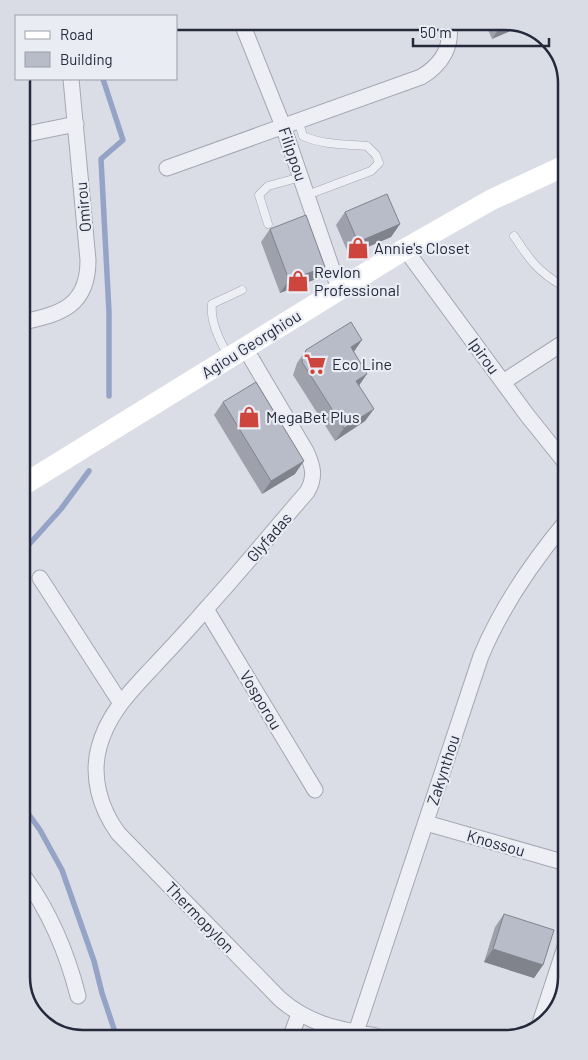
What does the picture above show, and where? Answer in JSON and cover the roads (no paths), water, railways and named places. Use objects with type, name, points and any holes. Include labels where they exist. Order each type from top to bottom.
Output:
[{"type":"main road","name":"Agiou Georghiou","points":[[30,481],[405,249],[491,200],[558,169]]},
{"type":"street","name":"Filippou","points":[[245,30],[290,123],[301,177],[339,289]]},
{"type":"street","points":[[167,168],[421,77],[438,64],[446,51],[450,38],[449,30]]},
{"type":"street","name":"Omirou","points":[[30,321],[48,317],[63,311],[82,290],[88,276],[71,80]]},
{"type":"street","points":[[30,133],[76,124]]},
{"type":"street","name":"Ipirou","points":[[405,249],[558,454]]},
{"type":"street","points":[[503,382],[558,346]]},
{"type":"street","name":"Glyfadas","points":[[103,737],[120,702],[206,609],[307,492],[313,476],[313,468],[306,451],[237,353]]},
{"type":"street","name":"Zakynthou","points":[[357,1030],[474,675],[488,639],[506,606],[532,566],[558,532]]},
{"type":"street","points":[[40,578],[120,702]]},
{"type":"street","name":"Vosporou","points":[[206,609],[315,790]]},
{"type":"street","name":"Thermopylon","points":[[103,737],[97,757],[97,786],[103,807],[112,826],[272,992],[299,1014],[322,1024],[348,1030]]},
{"type":"street","name":"Knossou","points":[[426,823],[558,861]]},
{"type":"street","points":[[30,887],[60,938],[78,996]]},
{"type":"street","points":[[543,1014],[558,968]]},
{"type":"street","points":[[293,1030],[299,1014]]},
{"type":"lane","points":[[290,123],[303,136],[313,141],[367,146],[376,155],[379,163],[371,171],[307,196]]},
{"type":"lane","points":[[268,224],[259,195],[268,186],[301,177]]},
{"type":"lane","points":[[514,236],[532,262],[549,278],[558,283]]},
{"type":"lane","points":[[237,353],[214,327],[211,313],[212,304],[242,290]]},
{"type":"waterway","points":[[103,80],[123,140],[101,159],[109,312],[109,396]]},
{"type":"waterway","points":[[30,543],[61,509],[89,471]]},
{"type":"waterway","points":[[30,816],[62,870],[94,961],[114,1030]]},
{"type":"place","name":"Annie's Closet","points":[[358,248]]},
{"type":"place","name":"Revlon Professional","points":[[298,281]]},
{"type":"place","name":"Eco Line","points":[[315,364]]},
{"type":"place","name":"MegaBet Plus","points":[[249,417]]}]
